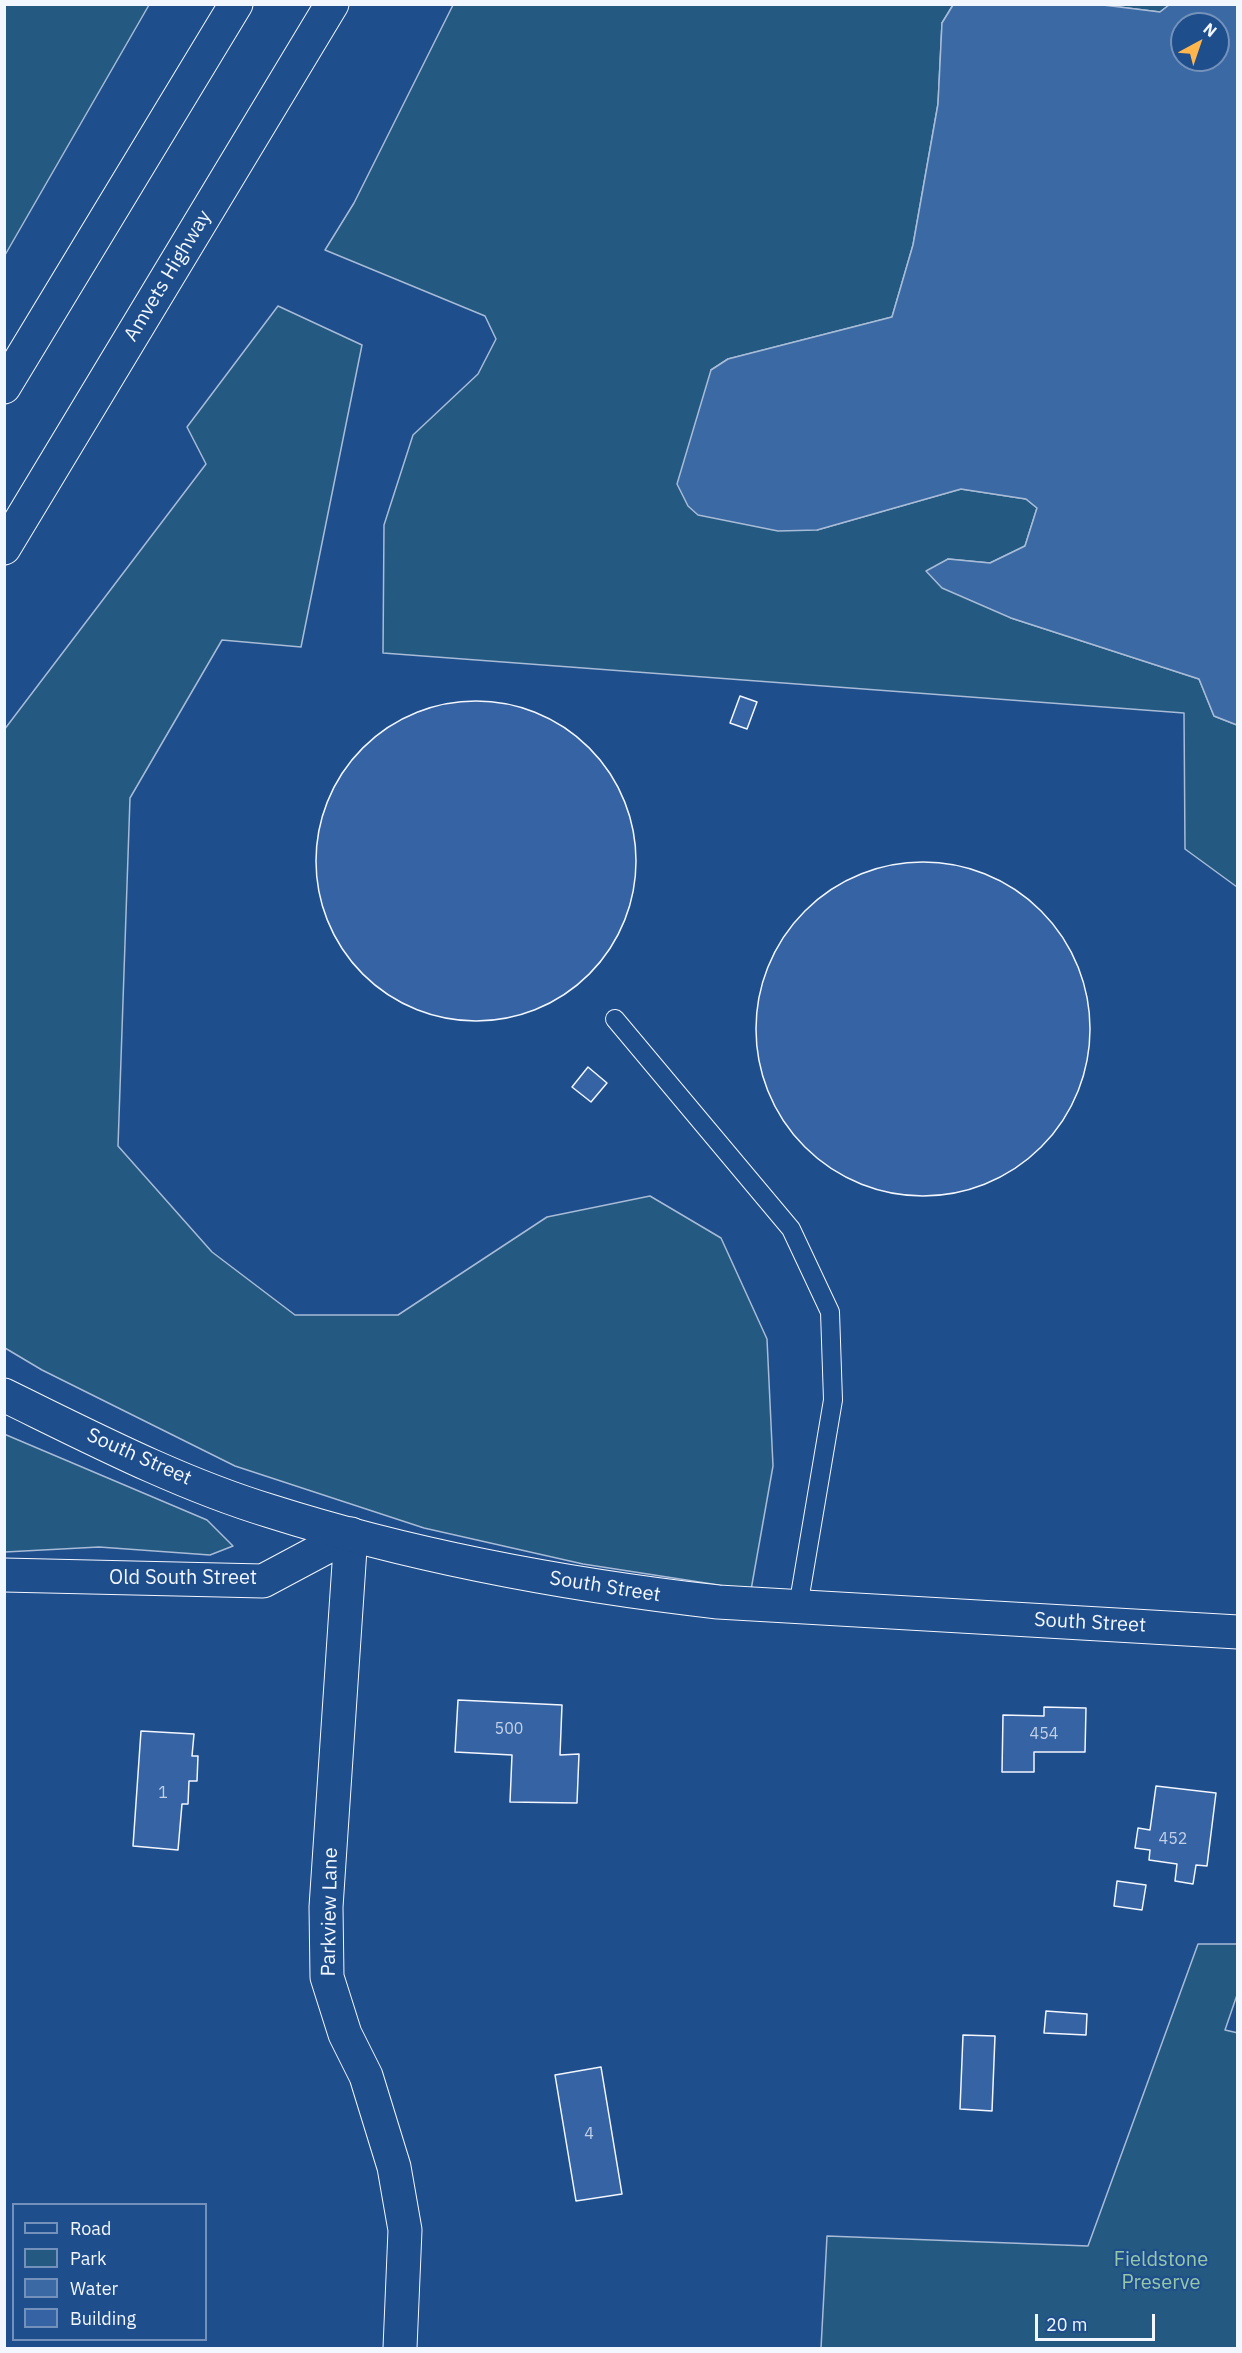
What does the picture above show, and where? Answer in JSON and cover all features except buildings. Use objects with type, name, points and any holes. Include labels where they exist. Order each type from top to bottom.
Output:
[{"type":"main road","points":[[4,387],[236,4]]},
{"type":"main road","name":"Amvets Highway","points":[[4,548],[332,4]]},
{"type":"main road","name":"South Street","points":[[4,1395],[192,1481],[268,1511],[351,1534],[539,1576],[633,1593],[798,1607],[1238,1632]]},
{"type":"main road","name":"Old South Street","points":[[4,1575],[263,1581],[351,1534]]},
{"type":"main road","name":"Parkview Lane","points":[[351,1534],[326,1907],[327,1977],[345,2034],[366,2076],[394,2167],[405,2230],[400,2349]]},
{"type":"lane","points":[[615,1018],[791,1229],[830,1312],[833,1400],[798,1607]]},
{"type":"green space","points":[[4,5],[149,5],[5,255]]},
{"type":"green space","points":[[453,5],[953,5],[942,23],[938,104],[913,245],[892,317],[728,359],[711,370],[817,530],[961,489],[1026,499],[1037,508],[1025,546],[990,563],[948,559],[1011,618],[1199,679],[1214,716],[1237,725],[1237,887],[1185,849],[1184,713],[383,653],[384,525],[413,435],[478,374],[496,339],[485,316],[325,250],[354,203]]},
{"type":"green space","points":[[1103,5],[1169,5],[1160,12]]},
{"type":"green space","points":[[278,306],[362,345],[301,647],[222,640],[130,798],[118,1146],[212,1252],[295,1315],[398,1315],[547,1217],[650,1196],[721,1238],[767,1339],[773,1466],[751,1590],[583,1564],[424,1528],[235,1466],[42,1370],[5,1348],[4,730],[206,464],[187,427]]},
{"type":"green space","points":[[4,1434],[207,1520],[233,1546],[210,1555],[99,1547],[5,1552]]},
{"type":"green space","name":"Fieldstone Preserve","points":[[1198,1944],[1237,1944],[1237,1995],[1225,2030],[1238,2033],[1237,2348],[821,2348],[827,2236],[1088,2246]]},
{"type":"water","points":[[953,5],[1103,5],[1160,12],[1169,5],[1237,5],[1237,725],[1214,716],[1199,679],[1011,618],[942,588],[926,571],[948,559],[990,563],[1025,546],[1037,508],[1026,499],[961,489],[817,530],[778,531],[698,515],[688,506],[677,484],[711,370],[728,359],[892,317],[913,245],[938,104],[942,23]]}]
